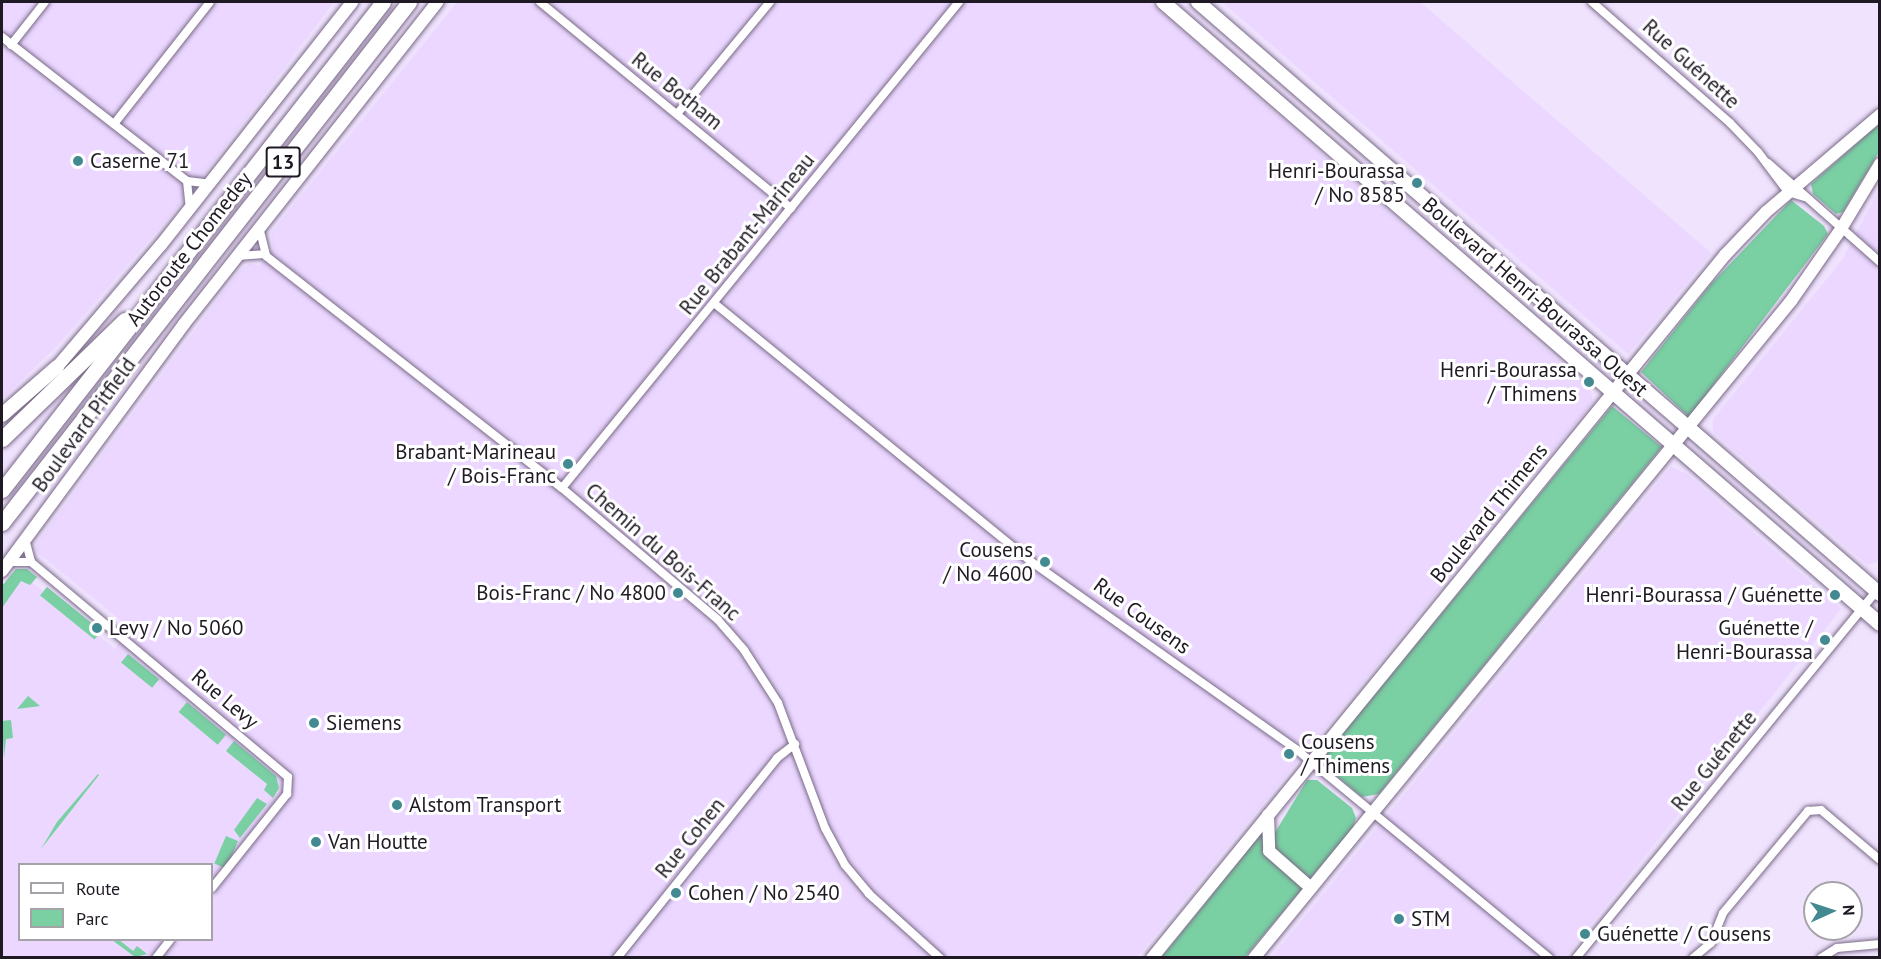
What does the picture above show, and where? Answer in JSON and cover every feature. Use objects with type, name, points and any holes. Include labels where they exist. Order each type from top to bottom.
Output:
[{"type":"highway","name":"Autoroute Chomedey","points":[[2,490],[383,2]]},
{"type":"highway","name":"Autoroute Chomedey","points":[[2,523],[409,2]]},
{"type":"highway","points":[[2,439],[156,292]]},
{"type":"main road","name":"Boulevard Henri-Bourassa Ouest","points":[[1163,2],[1880,624]]},
{"type":"main road","name":"Boulevard Henri-Bourassa Ouest","points":[[1198,2],[1879,591]]},
{"type":"main road","points":[[2,415],[57,367]]},
{"type":"street","points":[[11,45],[45,2]]},
{"type":"street","points":[[114,124],[210,2]]},
{"type":"street","points":[[57,367],[190,209],[352,2]]},
{"type":"street","name":"Boulevard Pitfield","points":[[5,566],[259,227],[437,2]]},
{"type":"street","name":"Rue Botham","points":[[540,2],[791,208]]},
{"type":"street","points":[[677,114],[770,2]]},
{"type":"street","name":"Rue Brabant-Marineau","points":[[562,488],[958,2]]},
{"type":"street","name":"Rue Guénette","points":[[1592,2],[1707,101],[1796,192],[1880,262]]},
{"type":"street","points":[[2,37],[187,182],[210,184]]},
{"type":"street","name":"Boulevard Thimens","points":[[1152,957],[1732,246],[1796,192],[1880,115]]},
{"type":"street","points":[[1254,957],[1791,301],[1841,229],[1880,164]]},
{"type":"street","points":[[187,182],[190,209]]},
{"type":"street","points":[[237,256],[264,254],[259,227]]},
{"type":"street","name":"Chemin du Bois-Franc","points":[[264,254],[562,488],[672,578],[723,626],[767,683],[795,744],[825,828],[845,865],[869,894],[940,957]]},
{"type":"street","name":"Rue Cousens","points":[[714,303],[1021,554],[1310,763],[1549,957]]},
{"type":"street","points":[[5,566],[31,562],[25,539]]},
{"type":"street","name":"Rue Levy","points":[[31,562],[288,777],[287,794],[213,887]]},
{"type":"street","name":"Rue Guénette","points":[[1576,957],[1861,609],[1879,591]]},
{"type":"street","name":"Rue Cohen","points":[[617,957],[777,758],[795,744]]},
{"type":"street","points":[[1693,957],[1711,943],[1723,913],[1808,811],[1821,810],[1880,860]]},
{"type":"street","points":[[1268,815],[1269,851],[1311,888]]},
{"type":"street","points":[[156,957],[168,941]]},
{"type":"street","points":[[1821,957],[1837,948],[1880,944]]},
{"type":"shaded area","points":[[2,2],[334,2],[189,194],[57,346],[2,399]]},
{"type":"shaded area","points":[[457,2],[1149,2],[1590,388],[1593,402],[1137,957],[2,958],[2,594],[18,571],[115,649],[129,627],[37,552],[36,544],[239,271],[250,263],[259,266],[273,249],[271,233]]},
{"type":"shaded area","points":[[1222,2],[1420,2],[1711,253],[1628,354]]},
{"type":"shaded area","points":[[1879,190],[1879,561],[1867,565],[1713,432],[1713,419],[1842,260]]},
{"type":"shaded area","points":[[1671,467],[1687,474],[1841,609],[1565,957],[1271,958]]},
{"type":"green space","points":[[1879,124],[1879,152],[1843,212],[1836,214],[1813,194],[1811,184]]},
{"type":"green space","points":[[1791,200],[1824,226],[1828,234],[1689,417],[1641,372],[1711,284]]},
{"type":"green space","points":[[1612,406],[1662,447],[1379,794],[1362,797],[1327,768],[1327,753]]},
{"type":"green space","points":[[16,569],[27,569],[37,577],[30,585],[21,581],[2,608],[2,586]]},
{"type":"green space","points":[[47,587],[101,631],[94,640],[40,596]]},
{"type":"green space","points":[[128,654],[159,679],[152,688],[121,663]]},
{"type":"green space","points":[[28,696],[40,706],[17,709]]},
{"type":"green space","points":[[187,702],[226,735],[218,745],[179,712]]},
{"type":"green space","points":[[11,720],[13,738],[6,739],[4,758],[2,721]]},
{"type":"green space","points":[[234,741],[276,776],[279,788],[273,798],[264,790],[267,784],[226,751]]},
{"type":"green space","points":[[99,775],[41,849],[57,822]]},
{"type":"green space","points":[[1307,780],[1317,780],[1352,808],[1356,818],[1353,828],[1245,957],[1161,958],[1261,834],[1271,839]]},
{"type":"green space","points":[[257,798],[267,804],[240,838],[234,830]]},
{"type":"green space","points":[[226,836],[238,841],[226,869],[214,864]]},
{"type":"green space","points":[[113,941],[120,941],[133,951],[137,946],[147,954],[135,957]]},
{"type":"place","name":"Caserne 71","points":[[78,161]]},
{"type":"place","name":"Henri-Bourassa / No 8585","points":[[1417,183]]},
{"type":"place","name":"Henri-Bourassa / Thimens","points":[[1589,382]]},
{"type":"place","name":"Brabant-Marineau / Bois-Franc","points":[[568,464]]},
{"type":"place","name":"Cousens / No 4600","points":[[1045,562]]},
{"type":"place","name":"Bois-Franc / No 4800","points":[[678,593]]},
{"type":"place","name":"Henri-Bourassa / Guénette","points":[[1835,595]]},
{"type":"place","name":"Levy / No 5060","points":[[97,628]]},
{"type":"place","name":"Guénette / Henri-Bourassa","points":[[1825,640]]},
{"type":"place","name":"Siemens","points":[[314,723]]},
{"type":"place","name":"Cousens / Thimens","points":[[1289,754]]},
{"type":"place","name":"Alstom Transport","points":[[397,805]]},
{"type":"place","name":"Van Houtte","points":[[316,842]]},
{"type":"place","name":"Cohen / No 2540","points":[[676,893]]},
{"type":"place","name":"STM","points":[[1399,919]]},
{"type":"place","name":"Guénette / Cousens","points":[[1585,934]]}]
